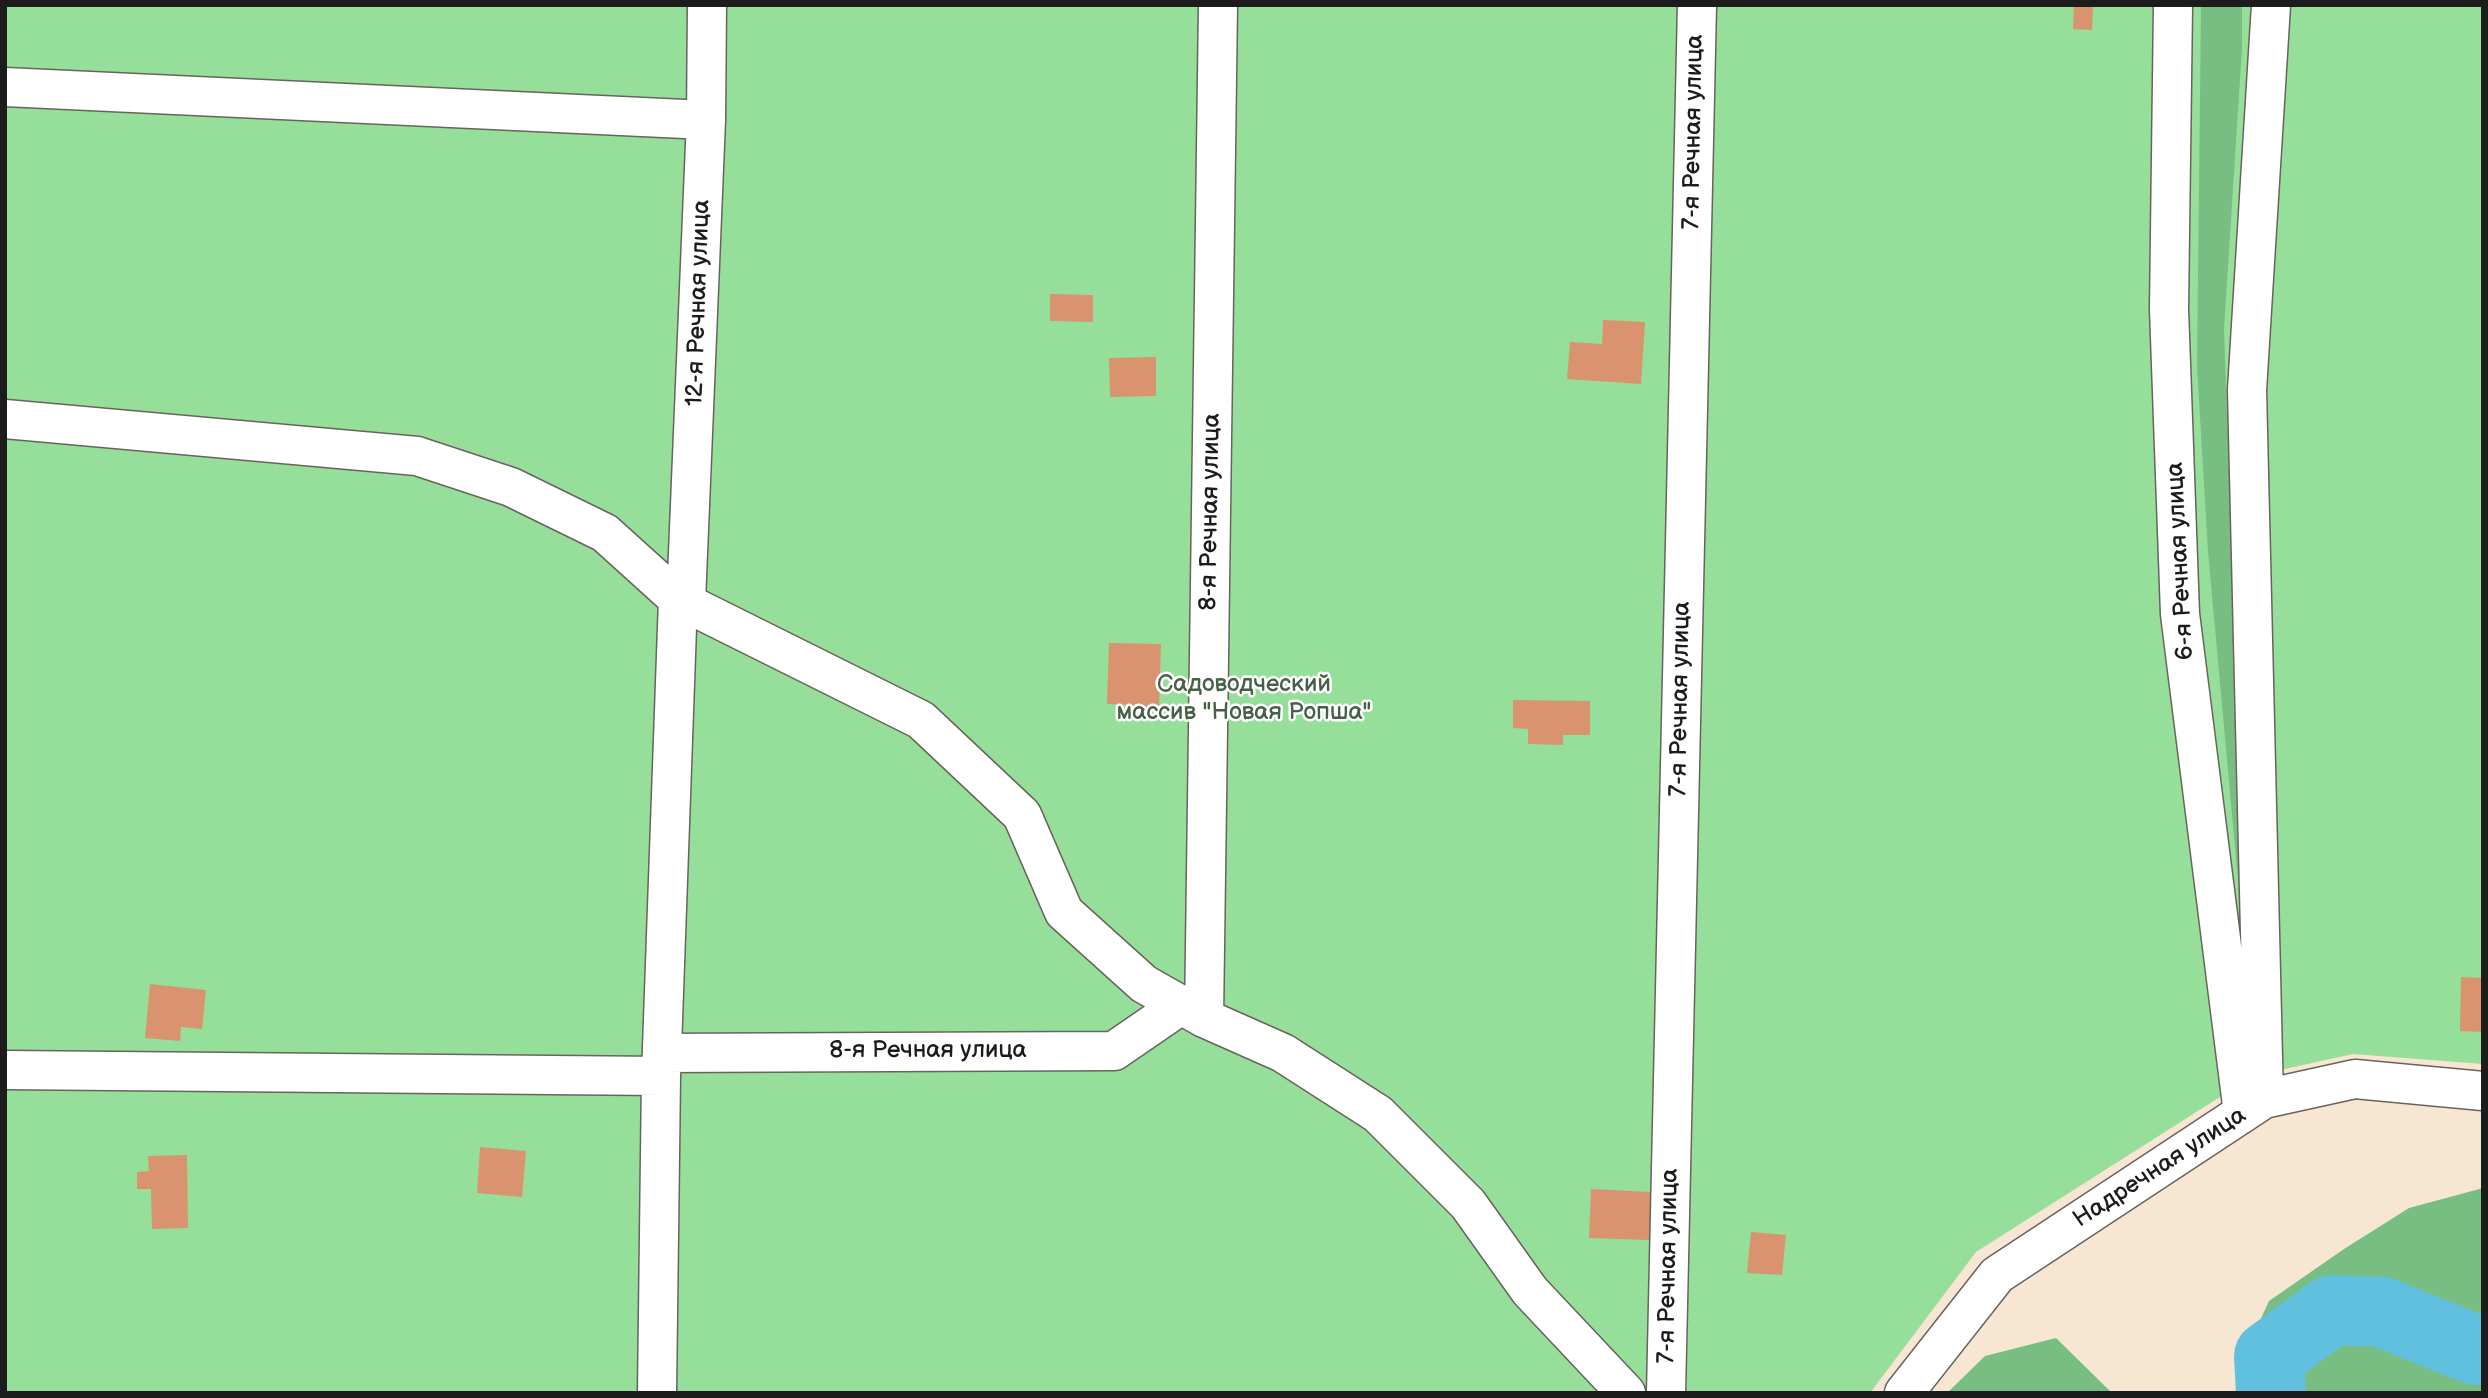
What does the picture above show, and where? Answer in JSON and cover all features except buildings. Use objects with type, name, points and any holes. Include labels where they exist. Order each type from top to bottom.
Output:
[{"type":"street","name":"12-я Речная улица","points":[[657,1393],[662,1064],[706,120],[707,5]]},
{"type":"street","name":"8-я Речная улица","points":[[5,1070],[662,1064],[1114,1051],[1192,1012],[1218,5]]},
{"type":"street","name":"7-я Речная улица","points":[[1666,1393],[1697,5]]},
{"type":"street","name":"6-я Речная улица","points":[[2173,5],[2169,309],[2180,614],[2253,1106]]},
{"type":"street","points":[[2253,1106],[2247,390],[2271,5]]},
{"type":"street","points":[[5,87],[706,120]]},
{"type":"street","points":[[5,419],[417,456],[511,487],[605,533],[682,600],[921,720],[1022,815],[1065,912],[1144,984],[1192,1012],[1283,1053],[1378,1114],[1468,1204],[1530,1291],[1626,1393]]},
{"type":"street","name":"Надречная улица","points":[[1904,1393],[1997,1275],[2253,1106],[2355,1079],[2483,1091]]},
{"type":"green space","name":"Садоводческий массив \"Новая Ропша\"","points":[[5,5],[2483,5],[2483,1064],[2353,1054],[2253,1076],[1976,1252],[1870,1393],[5,1393]]},
{"type":"green space","points":[[2201,5],[2242,5],[2242,48],[2224,329],[2244,889],[2252,1033],[2208,552],[2197,367]]},
{"type":"green space","points":[[2483,1188],[2483,1393],[2237,1393],[2251,1340],[2269,1301],[2409,1208]]},
{"type":"green space","points":[[2056,1338],[2112,1393],[1947,1393],[1985,1356]]},
{"type":"waterway","points":[[2271,1393],[2269,1356],[2332,1310],[2382,1312],[2476,1350],[2483,1349]]}]
